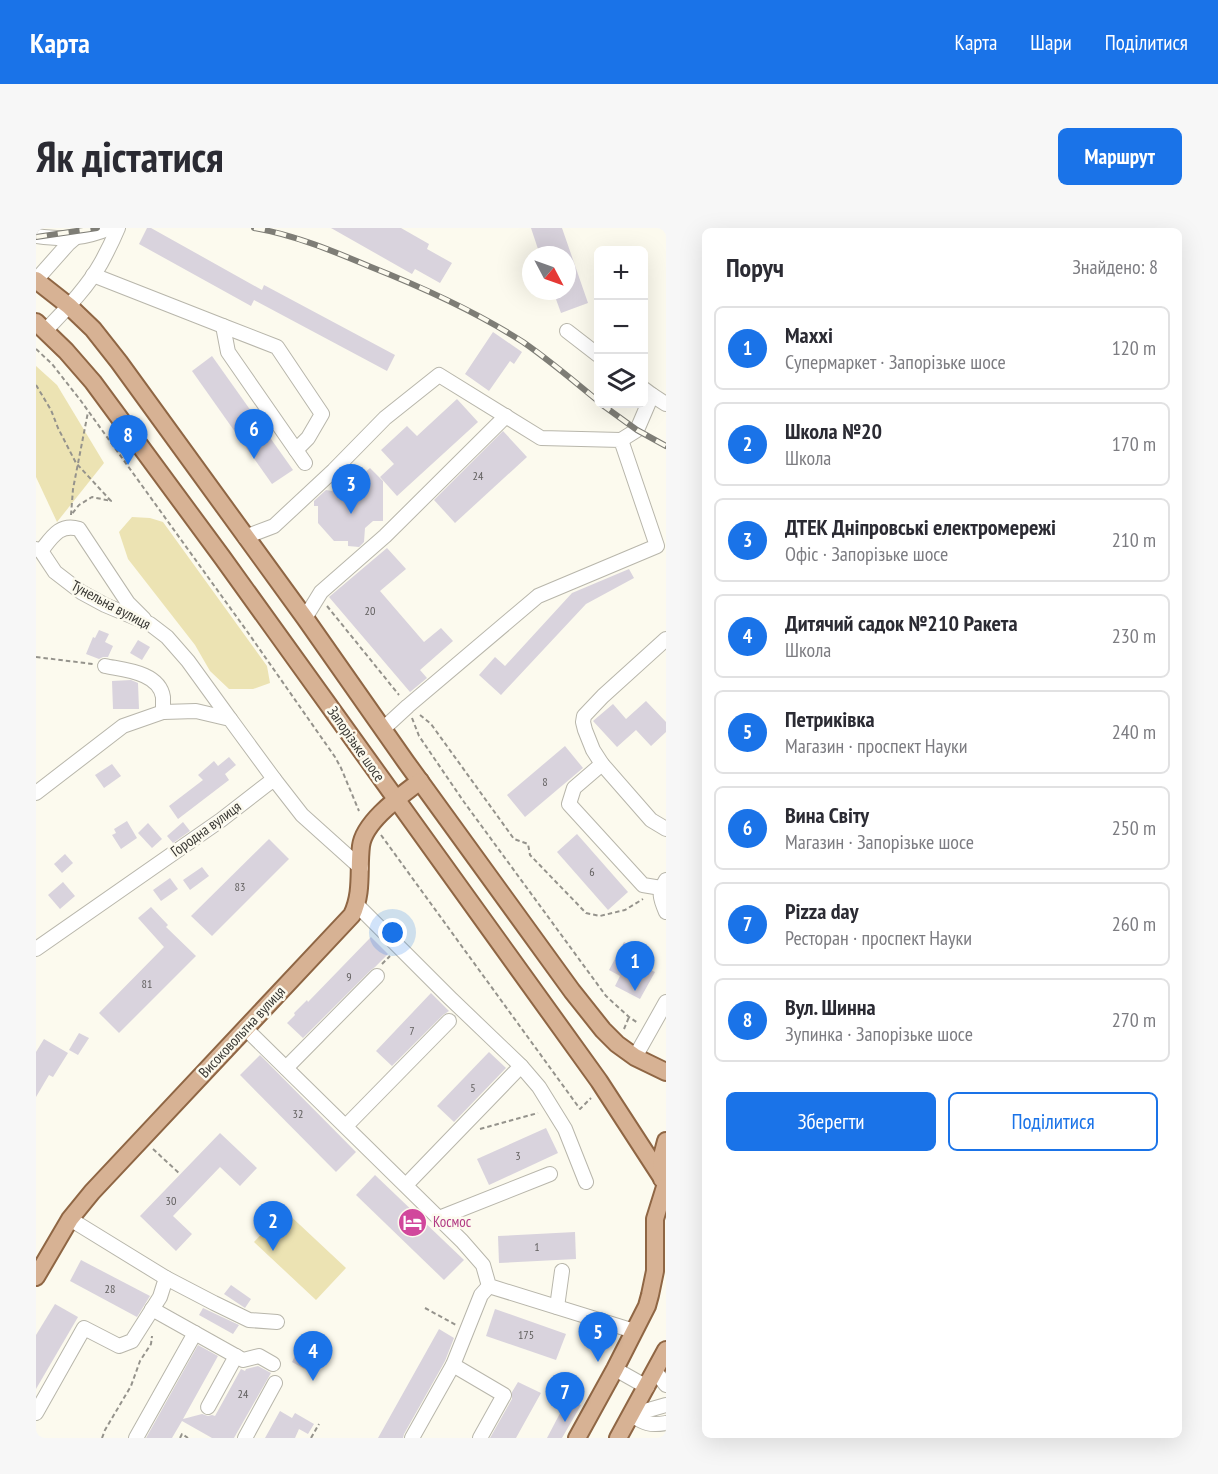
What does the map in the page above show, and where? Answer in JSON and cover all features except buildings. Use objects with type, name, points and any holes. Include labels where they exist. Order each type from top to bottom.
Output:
[{"type":"main road","name":"Запорізьке шосе","points":[[36,280],[93,329],[119,362],[572,992],[617,1044],[636,1057],[666,1072]]},
{"type":"main road","name":"Запорізьке шосе","points":[[41,326],[100,391],[222,557],[599,1082],[664,1184]]},
{"type":"main road","name":"Високовольтна вулиця","points":[[36,1278],[70,1219],[92,1192],[352,915],[360,895],[361,843],[368,828],[386,808],[420,781]]},
{"type":"main road","points":[[577,1438],[647,1306],[653,1282],[656,1219],[664,1184],[661,1160],[666,1141]]},
{"type":"main road","points":[[618,1438],[666,1350]]},
{"type":"street","points":[[36,236],[75,238],[94,235],[110,228]]},
{"type":"street","points":[[41,326],[69,306],[101,263],[118,228]]},
{"type":"street","points":[[36,280],[75,238]]},
{"type":"street","points":[[93,275],[277,347],[322,414],[308,438],[296,450]]},
{"type":"street","points":[[222,326],[228,352],[305,463]]},
{"type":"street","points":[[567,331],[597,354]]},
{"type":"street","points":[[245,537],[274,526],[385,418],[439,375],[541,438],[621,440],[637,430],[643,408]]},
{"type":"street","points":[[648,392],[666,404]]},
{"type":"street","points":[[304,618],[321,592],[385,536],[506,416]]},
{"type":"street","points":[[383,729],[538,596],[657,546],[621,440]]},
{"type":"street","points":[[38,550],[61,529],[71,527],[79,529],[128,603],[150,624]]},
{"type":"street","name":"Тунельна вулиця","points":[[38,550],[55,572],[81,592],[150,624],[167,637],[274,779]]},
{"type":"street","points":[[666,639],[603,696],[583,719],[592,750],[602,764],[651,820],[666,829]]},
{"type":"street","points":[[105,666],[137,672],[153,680],[163,694],[162,712]]},
{"type":"street","points":[[36,794],[123,726],[162,712],[196,711],[230,718]]},
{"type":"street","points":[[602,764],[574,788],[569,804],[642,885],[663,884],[661,901],[666,912]]},
{"type":"street","points":[[274,779],[302,815],[361,868]]},
{"type":"street","name":"Городна вулиця","points":[[36,949],[221,820],[274,779]]},
{"type":"street","points":[[357,905],[521,1065],[539,1086],[565,1129],[586,1182]]},
{"type":"street","points":[[286,1068],[377,976]]},
{"type":"street","points":[[636,1057],[666,1002]]},
{"type":"street","points":[[346,1126],[448,1022]]},
{"type":"street","points":[[245,1028],[462,1241],[483,1265],[489,1286]]},
{"type":"street","points":[[406,1185],[521,1065]]},
{"type":"street","points":[[439,1218],[550,1174]]},
{"type":"street","points":[[70,1219],[166,1278],[214,1303],[249,1320],[277,1322]]},
{"type":"street","points":[[558,1307],[562,1271]]},
{"type":"street","points":[[36,1413],[84,1328],[119,1346],[132,1341],[160,1297],[166,1278]]},
{"type":"street","points":[[489,1286],[634,1331]]},
{"type":"street","points":[[412,1438],[453,1365],[481,1295],[489,1286]]},
{"type":"street","points":[[148,1314],[195,1333],[243,1360],[259,1356],[273,1364]]},
{"type":"street","points":[[136,1438],[195,1333]]},
{"type":"street","points":[[208,1407],[236,1356]]},
{"type":"street","points":[[453,1365],[504,1395],[480,1438]]},
{"type":"street","points":[[615,1369],[646,1386]]},
{"type":"street","points":[[655,1371],[666,1385]]},
{"type":"street","points":[[245,1438],[275,1383]]},
{"type":"street","points":[[631,1415],[666,1405]]},
{"type":"street","points":[[631,1415],[644,1423],[666,1422]]},
{"type":"path","points":[[36,349],[52,364],[88,410],[256,644],[335,758],[359,811]]},
{"type":"path","points":[[36,385],[78,465],[111,501],[92,497],[71,515],[73,489],[78,465],[88,410]]},
{"type":"path","points":[[330,610],[408,706],[431,724],[514,839],[528,844],[530,855],[586,913],[600,916],[625,910],[663,884]]},
{"type":"path","points":[[36,657],[105,666]]},
{"type":"path","points":[[408,706],[419,736],[464,802],[606,996],[629,1017],[650,1031]]},
{"type":"path","points":[[378,832],[580,1109],[591,1098]]},
{"type":"path","points":[[377,976],[377,970],[398,947]]},
{"type":"path","points":[[624,1029],[629,1017]]},
{"type":"path","points":[[461,1128],[481,1129],[553,1108]]},
{"type":"path","points":[[143,1138],[180,1174]]},
{"type":"path","points":[[424,1308],[467,1332]]},
{"type":"path","points":[[102,1438],[131,1386],[140,1361],[151,1344],[152,1331],[148,1314]]},
{"type":"path","points":[[311,1438],[320,1424]]},
{"type":"path","points":[[180,1438],[182,1434],[188,1438]]},
{"type":"shaded area","points":[[36,366],[57,385],[104,463],[57,522],[36,477]]},
{"type":"shaded area","points":[[132,517],[150,518],[163,522],[267,666],[270,683],[253,689],[229,689],[210,671],[195,645],[128,559],[119,532]]},
{"type":"shaded area","points":[[284,1210],[346,1268],[316,1300],[254,1242]]},
{"type":"railway","points":[[36,237],[97,228]]},
{"type":"railway","points":[[254,228],[328,249],[468,310],[523,342],[594,398]]},
{"type":"railway","points":[[607,408],[637,430],[666,446]]},
{"type":"place","name":"Вина Світу","points":[[254,459]]},
{"type":"place","name":"Вул. Шинна","points":[[128,465]]},
{"type":"place","name":"ДТЕК Дніпровські електромережі","points":[[351,514]]},
{"type":"place","name":"Maxxi","points":[[635,991]]},
{"type":"place","name":"Космос","points":[[412,1222]]},
{"type":"place","name":"Школа №20","points":[[273,1251]]},
{"type":"place","name":"Петриківка","points":[[598,1362]]},
{"type":"place","name":"Дитячий садок №210 Ракета","points":[[313,1381]]},
{"type":"place","name":"Pizza day","points":[[565,1422]]}]
